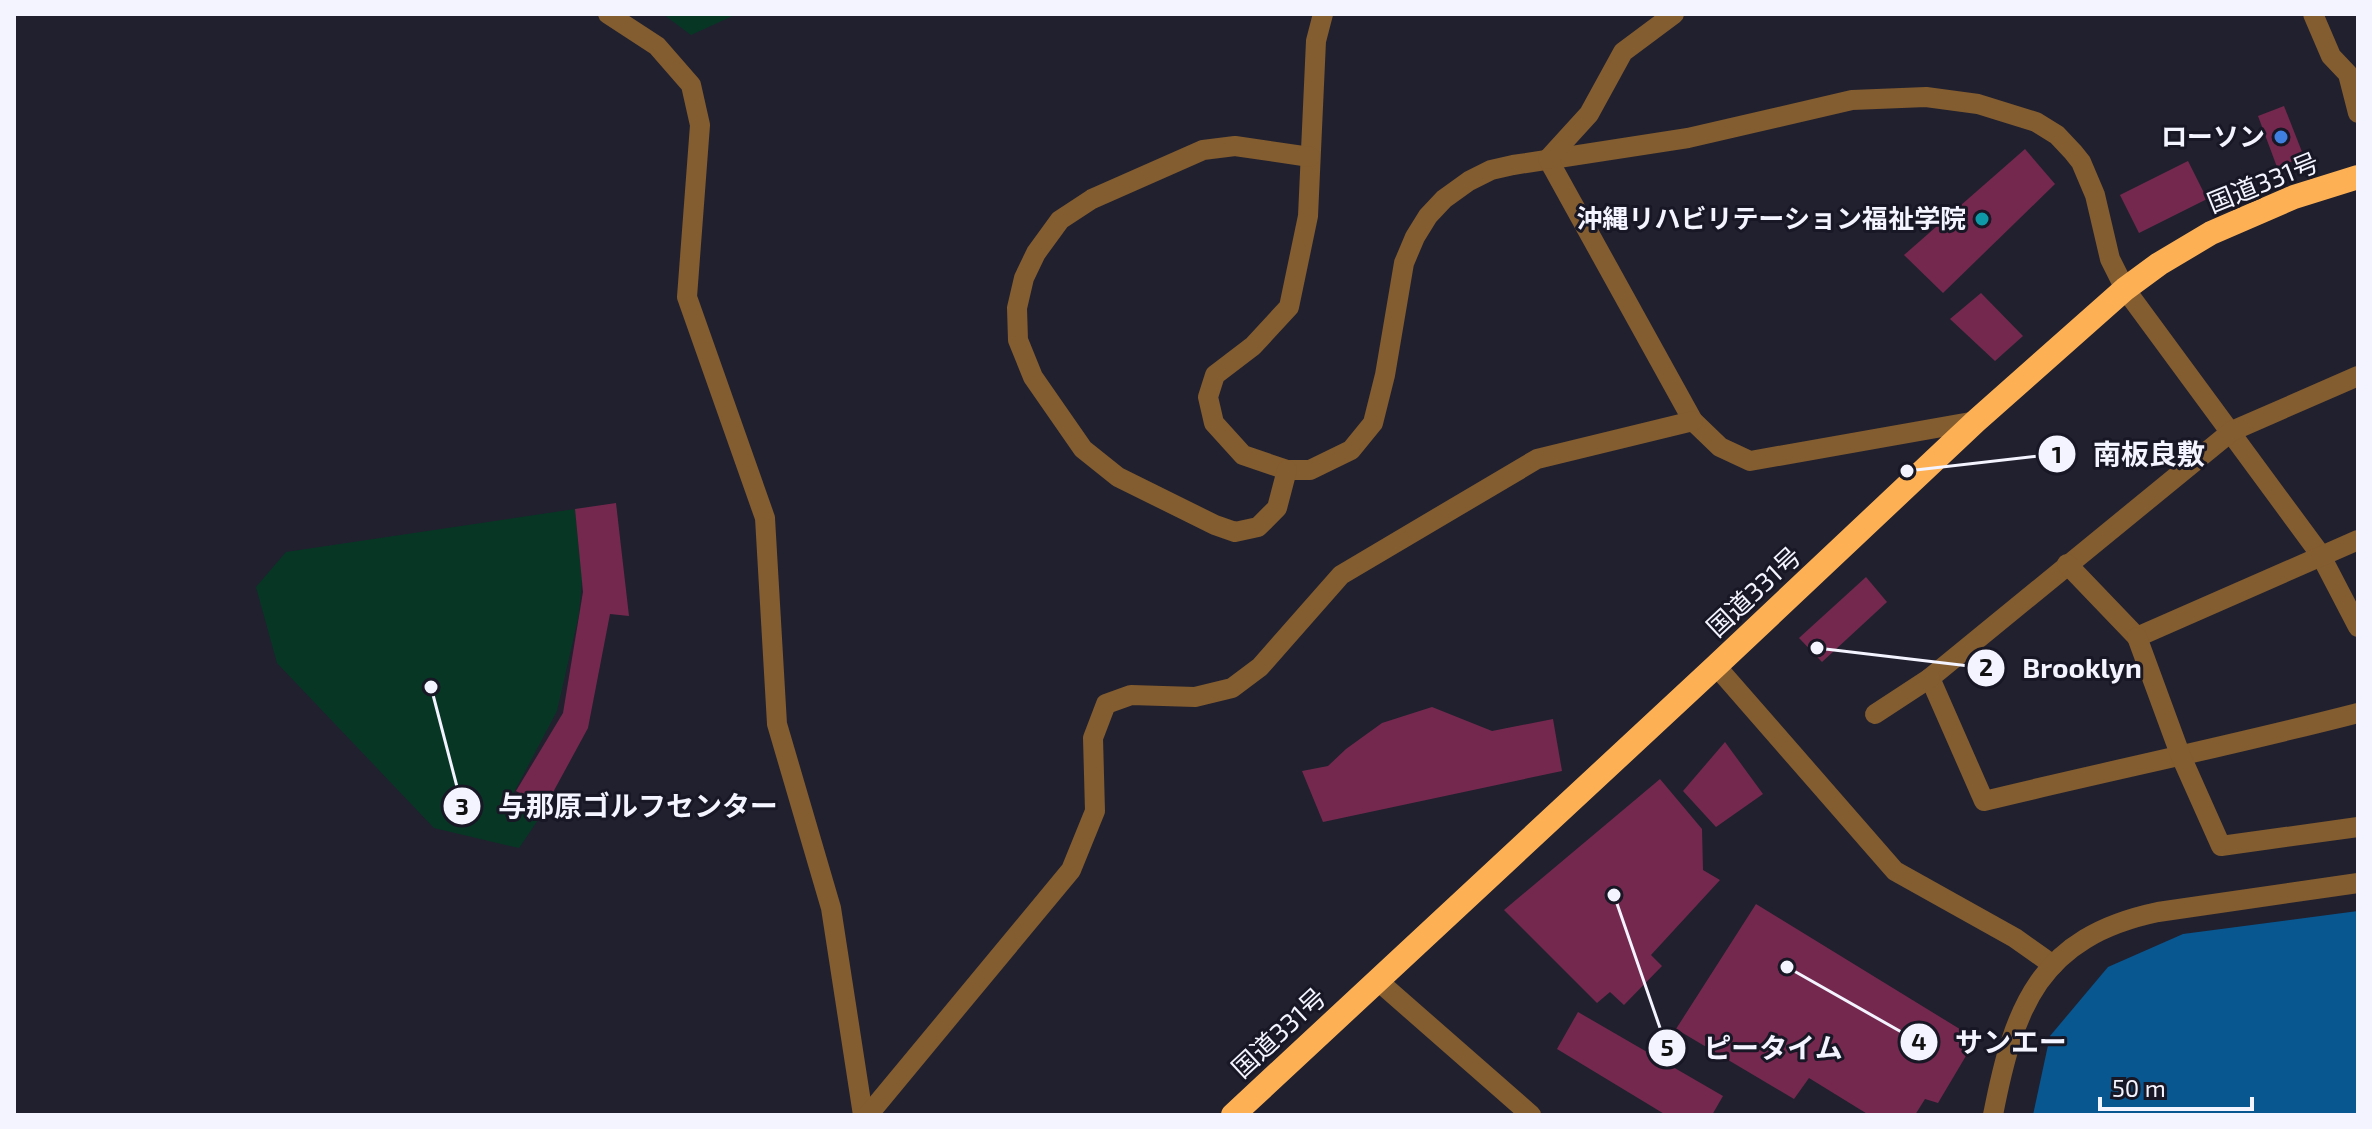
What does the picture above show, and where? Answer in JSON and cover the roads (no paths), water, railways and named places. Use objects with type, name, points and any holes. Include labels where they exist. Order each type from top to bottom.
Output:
[{"type":"highway","name":"国道331号","points":[[1233,1115],[1976,421],[2125,289],[2211,233],[2294,197],[2358,177]]},
{"type":"street","points":[[608,14],[657,46],[691,85],[700,125],[687,297],[765,518],[777,724],[831,908],[866,1115]]},
{"type":"street","points":[[1323,14],[1316,41],[1308,216],[1289,307],[1253,346],[1215,375],[1208,397],[1214,423],[1243,455],[1287,470],[1310,470],[1351,450],[1373,423],[1385,375],[1404,263],[1415,237],[1428,216],[1444,199],[1491,170],[1710,134],[1852,100],[1926,97],[1978,104],[2036,122],[2057,135],[2081,162],[2092,187],[2110,259],[2125,289],[2320,554],[2358,627]]},
{"type":"street","points":[[1548,159],[1589,114],[1623,52],[1674,14]]},
{"type":"street","points":[[2313,14],[2331,56],[2353,72],[2358,113]]},
{"type":"street","points":[[1287,470],[1277,508],[1258,527],[1235,532],[1118,477],[1083,449],[1033,377],[1018,340],[1017,308],[1024,278],[1036,253],[1060,220],[1092,199],[1203,150],[1235,146],[1310,157]]},
{"type":"street","points":[[1548,159],[1693,421],[1720,447],[1750,461],[1976,421]]},
{"type":"street","points":[[1875,714],[1930,678],[2232,431],[2358,376]]},
{"type":"street","points":[[866,1115],[1071,870],[1095,811],[1093,738],[1106,704],[1131,695],[1195,697],[1232,688],[1260,667],[1341,575],[1537,459],[1693,421]]},
{"type":"street","points":[[2137,637],[2320,554],[2358,540]]},
{"type":"street","points":[[2067,564],[2137,637],[2180,754],[2221,846],[2358,827]]},
{"type":"street","points":[[1716,666],[1895,871],[2015,938],[2053,965]]},
{"type":"street","points":[[1930,678],[1984,801],[2358,713]]},
{"type":"street","points":[[1993,1115],[2013,1031],[2027,999],[2053,965],[2098,930],[2131,918],[2358,883]]},
{"type":"street","points":[[1377,980],[1531,1115]]},
{"type":"water","points":[[2358,911],[2358,1115],[2033,1115],[2050,1036],[2108,967],[2183,934]]},
{"type":"place","name":"ローソン","points":[[2281,137]]},
{"type":"place","name":"沖縄リハビリテーション福祉学院","points":[[1982,219]]},
{"type":"place","name":"南板良敷","points":[[1907,471]]},
{"type":"place","name":"Brooklyn","points":[[1817,648]]},
{"type":"place","name":"与那原ゴルフセンター","points":[[431,687]]},
{"type":"place","name":"ピータイム","points":[[1614,895]]},
{"type":"place","name":"サンエー","points":[[1787,967]]}]
